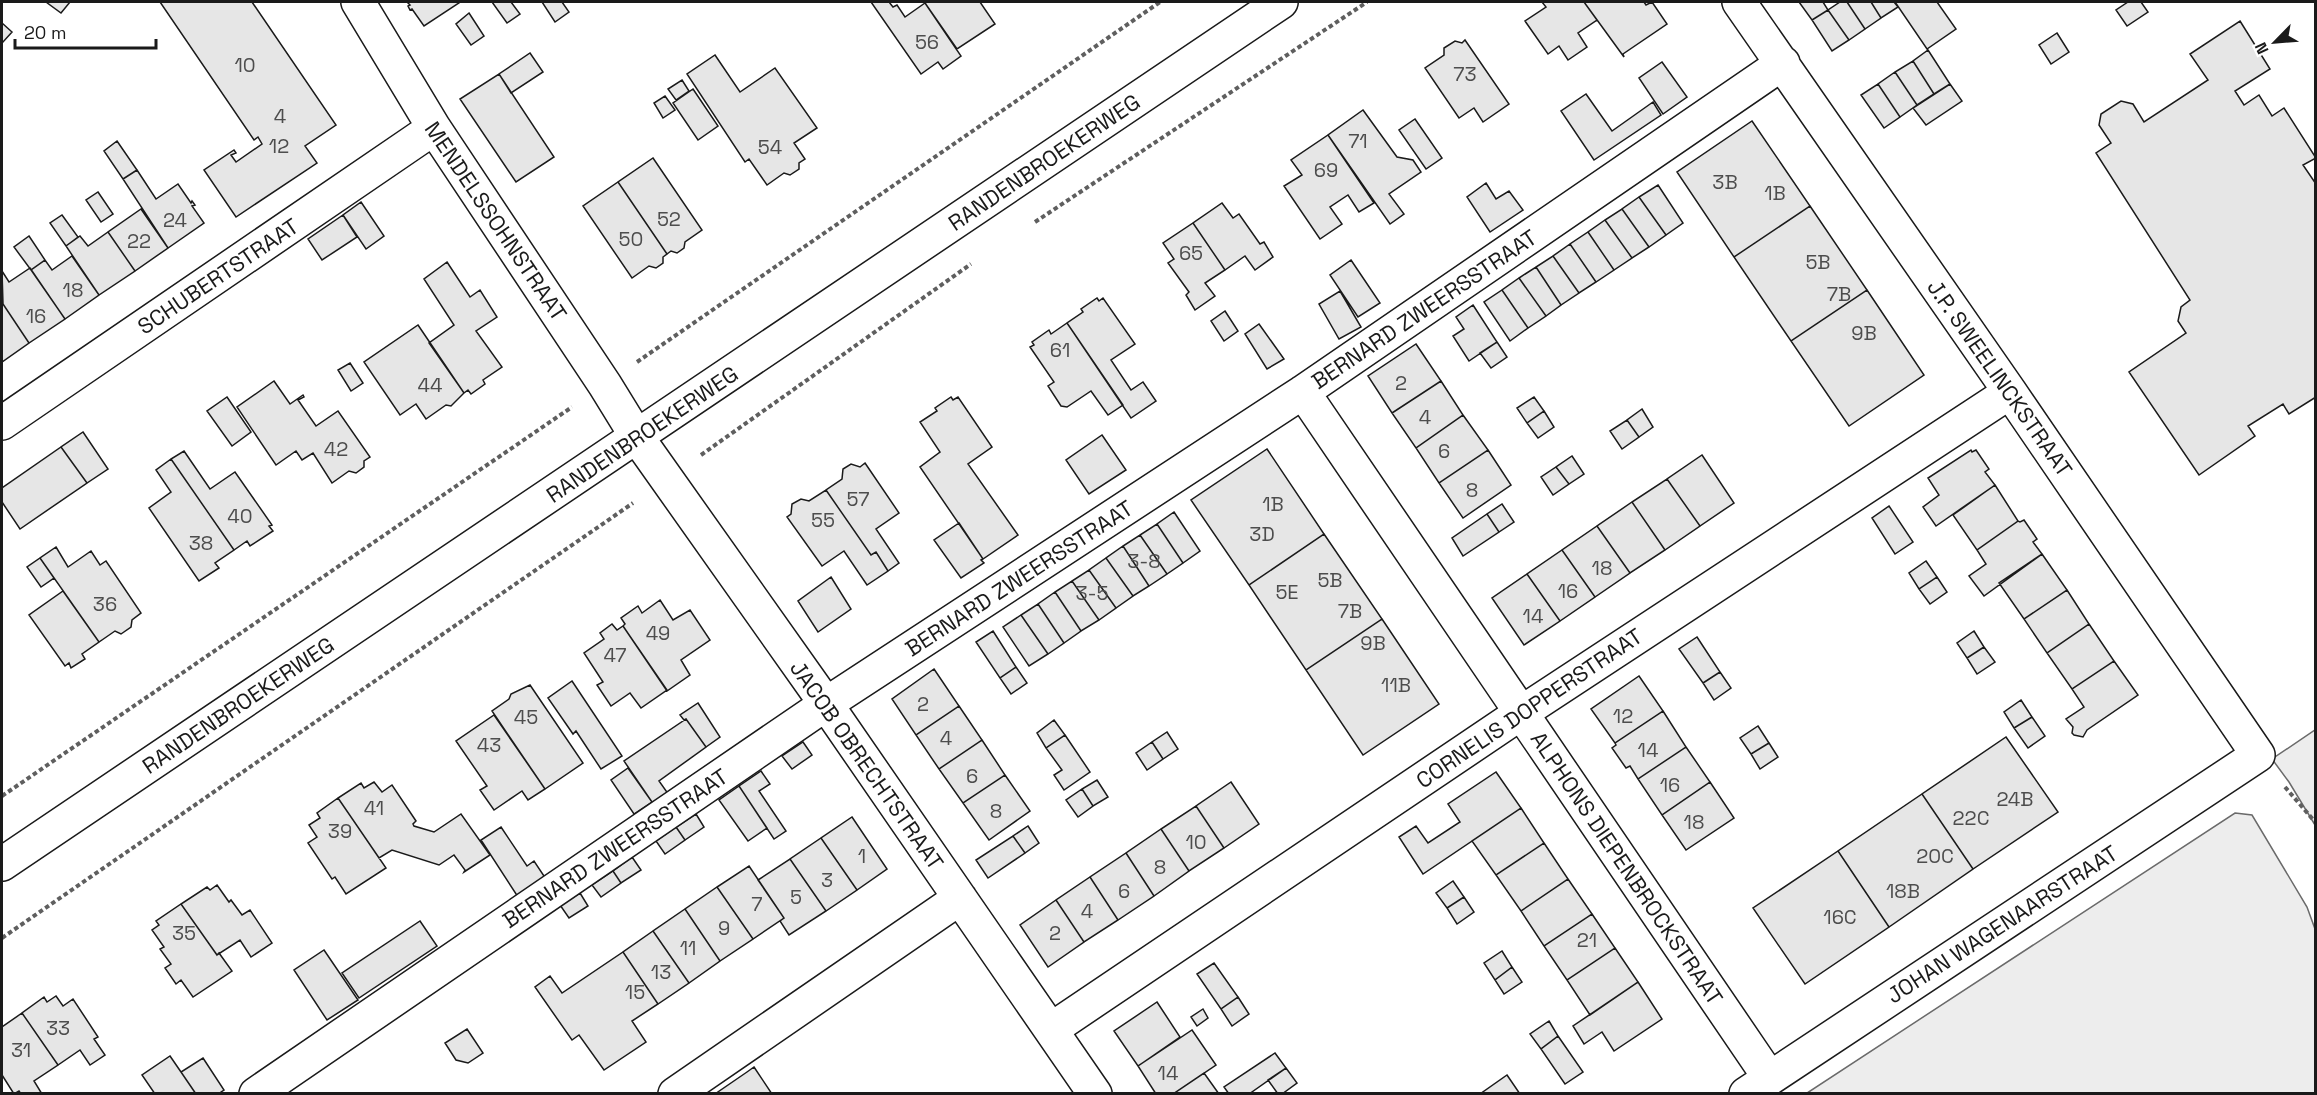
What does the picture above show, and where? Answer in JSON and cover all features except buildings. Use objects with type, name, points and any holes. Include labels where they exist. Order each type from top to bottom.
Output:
[{"type":"street","name":"MENDELSSOHNSTRAAT","points":[[357,2],[434,128],[637,437]]},
{"type":"street","name":"RANDENBROEKERWEG","points":[[2,864],[1281,2]]},
{"type":"street","name":"J.P. SWEELINCKSTRAAT","points":[[1739,2],[2010,392],[2258,755]]},
{"type":"street","name":"BERNARD ZWEERSSTRAAT","points":[[256,1094],[826,704],[1304,392],[1783,63]]},
{"type":"street","name":"SCHUBERTSTRAAT","points":[[2,423],[434,128]]},
{"type":"street","name":"ALPHONS DIEPENBROCKSTRAAT","points":[[1304,392],[1521,713],[1758,1085]]},
{"type":"street","name":"CORNELIS DOPPERSTRAAT","points":[[1052,1029],[1521,713],[2010,392]]},
{"type":"street","name":"JACOB OBRECHTSTRAAT","points":[[637,437],[826,704],[1095,1094]]},
{"type":"street","name":"JOHAN WAGENAARSTRAAT","points":[[1758,1085],[2258,755]]},
{"type":"street","points":[[675,1094],[960,898]]},
{"type":"path","points":[[2258,755],[2316,823]]},
{"type":"shaded area","points":[[2315,730],[2315,825],[2272,759]]},
{"type":"shaded area","points":[[2235,813],[2252,815],[2307,907],[2315,929],[2315,1093],[1807,1093]]}]
